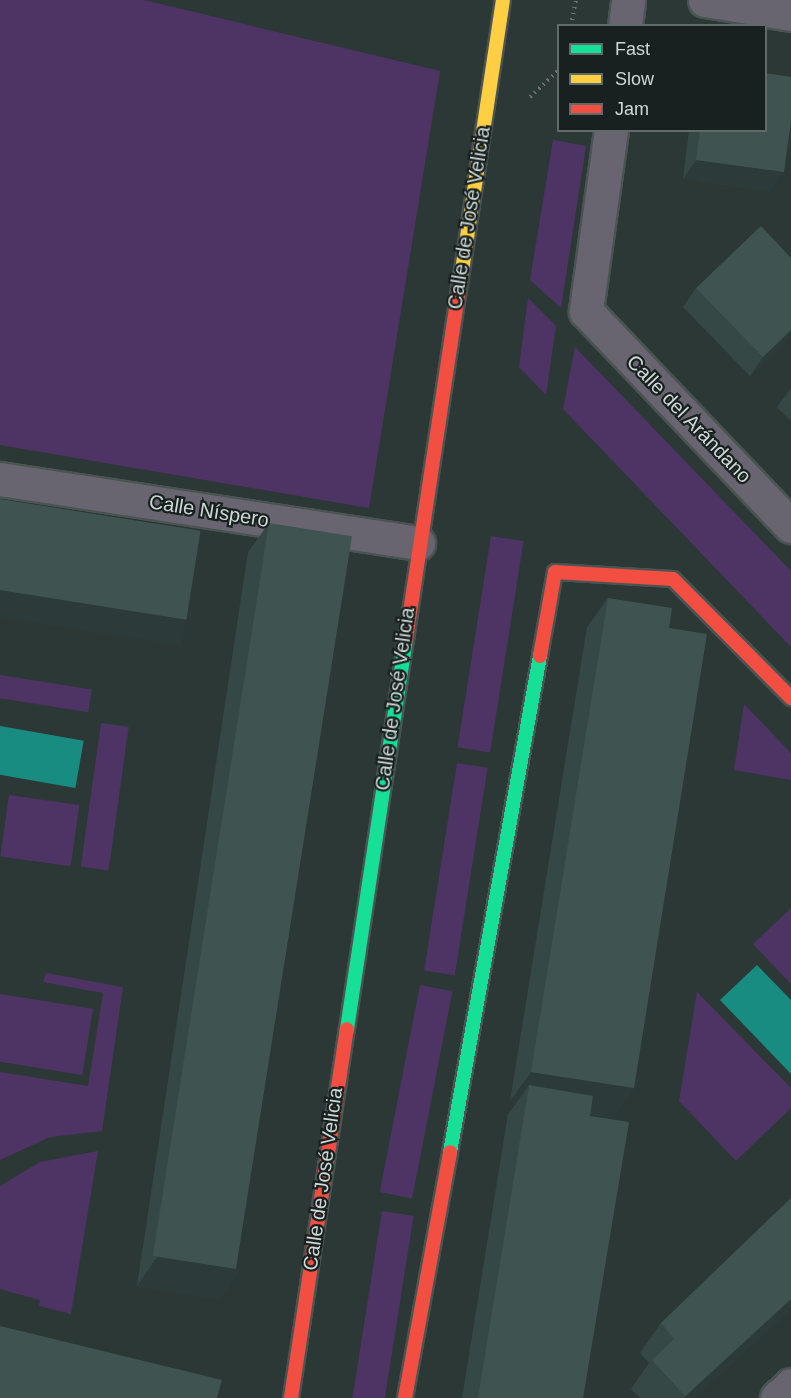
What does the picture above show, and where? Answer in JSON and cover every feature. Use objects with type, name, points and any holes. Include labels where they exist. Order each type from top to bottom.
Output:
[{"type":"street","name":"Calle de José Velicia","points":[[291,1398],[418,543],[503,0]]},
{"type":"street","points":[[625,24],[628,0]]},
{"type":"street","points":[[705,0],[791,14]]},
{"type":"street","name":"Calle del Arándano","points":[[611,132],[586,311],[791,526]]},
{"type":"street","name":"Calle Níspero","points":[[0,479],[418,543]]},
{"type":"street","points":[[405,1398],[555,572],[673,579],[791,698]]},
{"type":"street","points":[[777,1398],[791,1385]]},
{"type":"path","points":[[571,24],[576,0]]},
{"type":"shaded area","points":[[0,0],[144,0],[440,71],[369,508],[0,445]]},
{"type":"shaded area","points":[[553,140],[586,146],[561,308],[530,280]]},
{"type":"shaded area","points":[[528,298],[556,326],[546,395],[519,367]]},
{"type":"shaded area","points":[[575,347],[791,571],[791,647],[563,409]]},
{"type":"shaded area","points":[[491,536],[524,541],[490,753],[458,747]]},
{"type":"shaded area","points":[[0,675],[92,690],[88,712],[0,698]]},
{"type":"shaded area","points":[[744,704],[791,753],[791,780],[734,770]]},
{"type":"shaded area","points":[[101,723],[129,727],[109,870],[81,867]]},
{"type":"shaded area","points":[[0,726],[84,741],[75,788],[0,775]]},
{"type":"shaded area","points":[[457,763],[488,768],[455,975],[424,970]]},
{"type":"shaded area","points":[[9,795],[79,805],[71,866],[0,856]]},
{"type":"shaded area","points":[[791,908],[791,984],[753,944]]},
{"type":"shaded area","points":[[757,965],[791,1000],[791,1074],[720,1000]]},
{"type":"shaded area","points":[[46,973],[123,987],[102,1131],[50,1137],[0,1160],[0,1072],[88,1086],[103,993],[43,982]]},
{"type":"shaded area","points":[[420,985],[452,991],[412,1198],[380,1192]]},
{"type":"shaded area","points":[[697,992],[791,1088],[791,1108],[736,1161],[679,1101]]},
{"type":"shaded area","points":[[0,994],[93,1009],[82,1075],[0,1062]]},
{"type":"shaded area","points":[[98,1151],[71,1314],[39,1306],[40,1300],[0,1289],[0,1186],[40,1162]]},
{"type":"shaded area","points":[[382,1211],[414,1216],[385,1398],[352,1398]]},
{"type":"building","points":[[767,73],[791,77],[791,121],[784,172],[696,160],[700,132],[767,132]]},
{"type":"building","points":[[761,226],[791,258],[791,330],[763,357],[696,288]]},
{"type":"building","points":[[0,499],[201,531],[186,620],[0,590]]},
{"type":"building","points":[[269,523],[352,536],[236,1269],[153,1256]]},
{"type":"building","points":[[608,598],[672,608],[669,628],[707,634],[634,1088],[531,1072]]},
{"type":"building","points":[[529,1085],[593,1096],[590,1116],[629,1122],[583,1398],[478,1398]]},
{"type":"building","points":[[791,1198],[791,1299],[685,1396],[652,1360],[674,1339],[661,1323]]},
{"type":"building","points":[[0,1326],[222,1380],[217,1398],[0,1398]]},
{"type":"traffic: fast","points":[[347,1029],[406,639]]},
{"type":"traffic: fast","points":[[450,1152],[540,656]]},
{"type":"traffic: slow","points":[[460,284],[503,0]]},
{"type":"traffic: jam","points":[[406,639],[460,284]]},
{"type":"traffic: jam","points":[[540,656],[555,572],[673,579],[791,698]]},
{"type":"traffic: jam","points":[[291,1398],[347,1029]]},
{"type":"traffic: jam","points":[[405,1398],[450,1152]]}]
